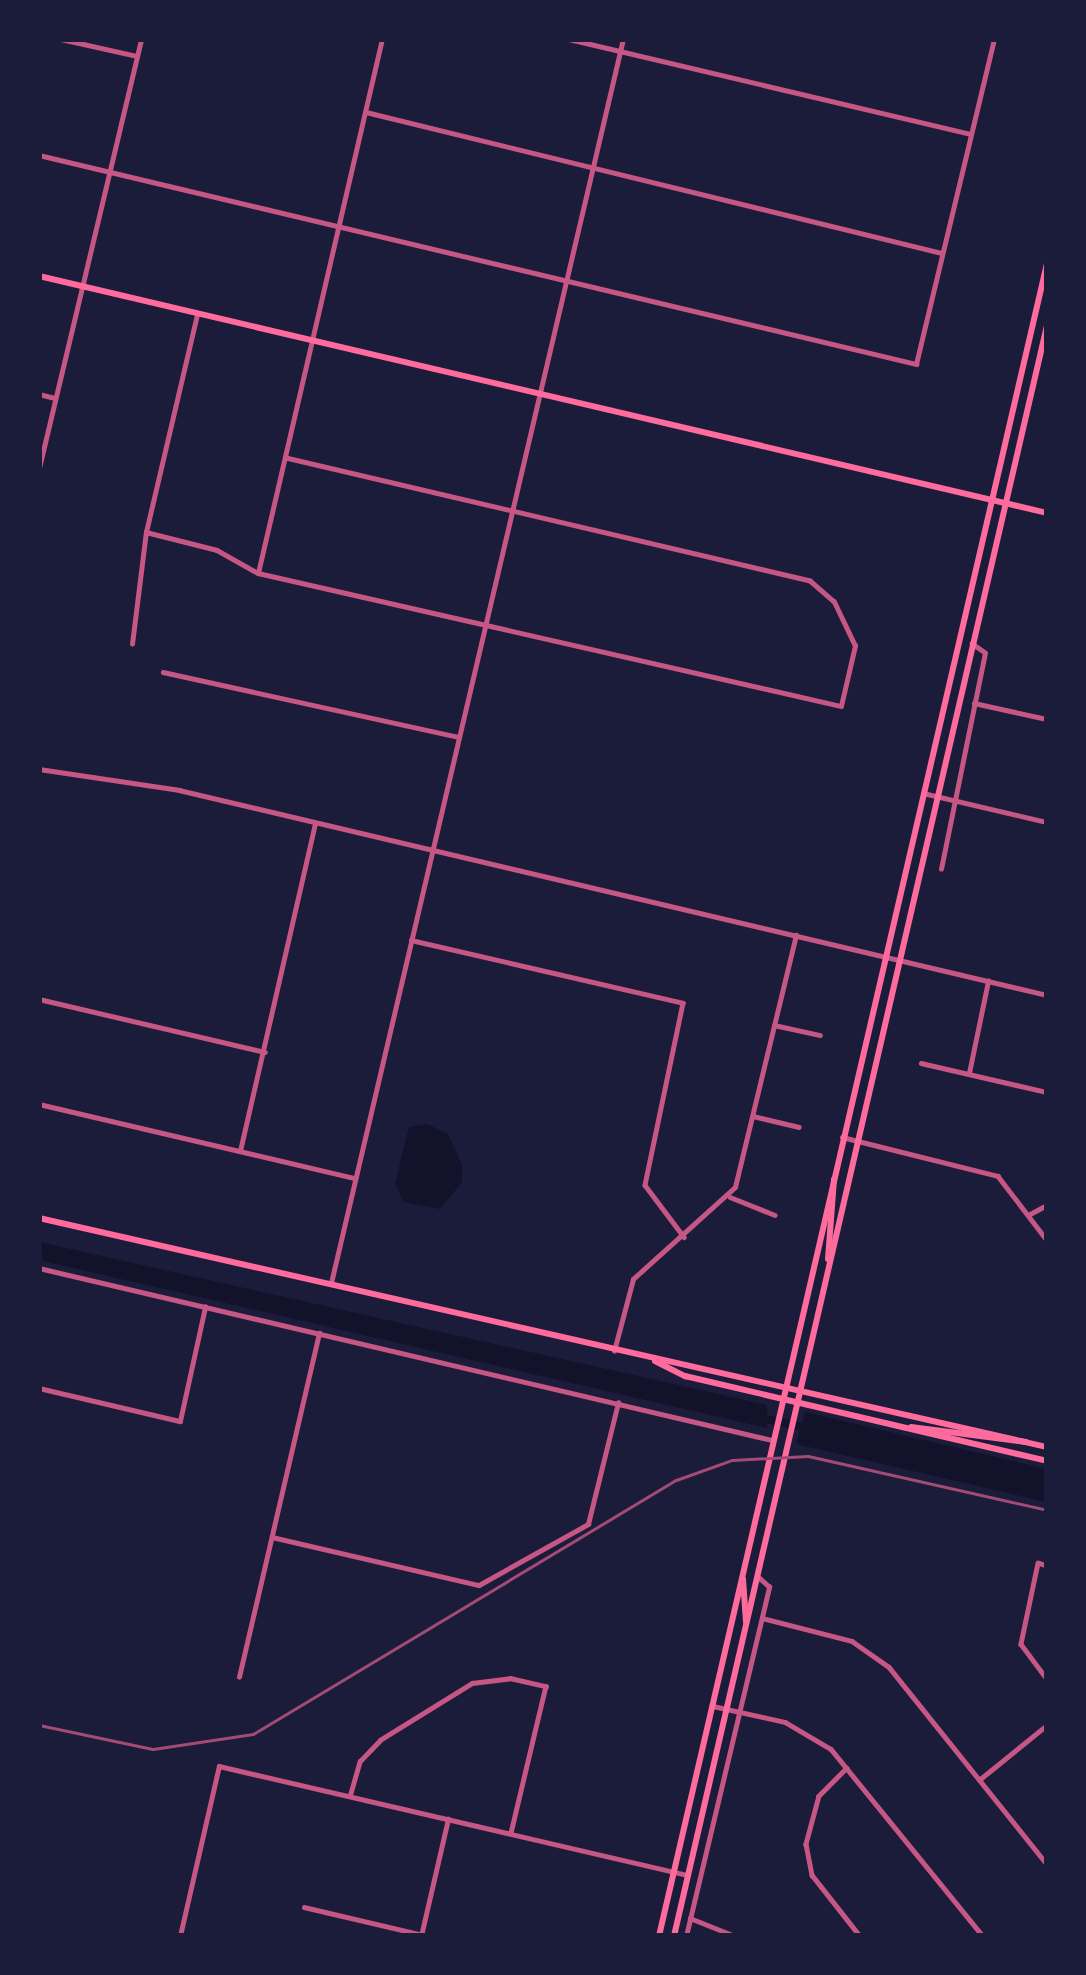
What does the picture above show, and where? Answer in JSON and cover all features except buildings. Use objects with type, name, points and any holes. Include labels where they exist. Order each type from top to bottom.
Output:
[{"type":"main road","points":[[659,1936],[833,1170],[1046,268]]},
{"type":"main road","points":[[39,276],[1047,513]]},
{"type":"main road","points":[[674,1936],[1047,326]]},
{"type":"main road","points":[[829,1260],[833,1170]]},
{"type":"main road","points":[[39,1218],[1047,1447]]},
{"type":"main road","points":[[655,1361],[662,1370],[1047,1461]]},
{"type":"main road","points":[[895,1426],[1026,1442]]},
{"type":"main road","points":[[772,1439],[782,1462]]},
{"type":"main road","points":[[743,1579],[747,1625]]},
{"type":"street","points":[[61,39],[137,56]]},
{"type":"street","points":[[39,467],[141,39]]},
{"type":"street","points":[[258,573],[382,39]]},
{"type":"street","points":[[569,39],[971,134]]},
{"type":"street","points":[[330,1285],[623,39]]},
{"type":"street","points":[[39,155],[916,364],[994,39]]},
{"type":"street","points":[[366,112],[942,254]]},
{"type":"street","points":[[132,644],[146,532],[197,314]]},
{"type":"street","points":[[39,394],[56,398]]},
{"type":"street","points":[[146,532],[217,550],[258,573],[841,706],[855,646],[834,602],[810,581],[286,458]]},
{"type":"street","points":[[941,869],[951,800],[985,651],[973,644]]},
{"type":"street","points":[[164,671],[459,737]]},
{"type":"street","points":[[974,703],[1047,719]]},
{"type":"street","points":[[39,769],[315,823],[1047,995]]},
{"type":"street","points":[[923,793],[1047,822]]},
{"type":"street","points":[[240,1151],[315,823]]},
{"type":"street","points":[[614,1351],[632,1279],[730,1197],[796,935]]},
{"type":"street","points":[[411,940],[683,1003],[645,1185],[684,1237]]},
{"type":"street","points":[[970,1073],[988,981]]},
{"type":"street","points":[[39,999],[265,1052]]},
{"type":"street","points":[[774,1025],[820,1036]]},
{"type":"street","points":[[921,1063],[1047,1092]]},
{"type":"street","points":[[39,1104],[356,1178]]},
{"type":"street","points":[[753,1116],[799,1127]]},
{"type":"street","points":[[842,1137],[980,1168],[1013,1187],[1047,1240]]},
{"type":"street","points":[[730,1197],[776,1215]]},
{"type":"street","points":[[1030,1214],[1047,1205]]},
{"type":"street","points":[[39,1268],[772,1439]]},
{"type":"street","points":[[39,1388],[180,1421],[205,1307]]},
{"type":"street","points":[[239,1677],[319,1333]]},
{"type":"street","points":[[272,1537],[479,1585],[588,1524],[618,1403]]},
{"type":"street","points":[[1047,1566],[1038,1564],[1021,1645],[1047,1679]]},
{"type":"street","points":[[686,1936],[769,1587],[759,1577]]},
{"type":"street","points":[[762,1618],[871,1652],[1047,1864]]},
{"type":"street","points":[[350,1796],[369,1749],[462,1688],[499,1677],[546,1687],[512,1833]]},
{"type":"street","points":[[713,1706],[803,1730],[847,1768],[983,1936]]},
{"type":"street","points":[[980,1780],[1047,1725]]},
{"type":"street","points":[[180,1936],[219,1766],[688,1875]]},
{"type":"street","points":[[847,1768],[819,1796],[806,1844],[812,1875],[860,1936]]},
{"type":"street","points":[[304,1907],[424,1935],[448,1819]]},
{"type":"street","points":[[690,1918],[735,1936]]},
{"type":"shaded area","points":[[427,1124],[448,1134],[462,1165],[462,1182],[440,1209],[404,1202],[395,1184],[409,1127]]},
{"type":"shaded area","points":[[39,1242],[767,1405],[767,1428],[39,1260]]},
{"type":"shaded area","points":[[805,1412],[1047,1469],[1047,1502],[796,1444]]},
{"type":"waterway","points":[[762,1418],[806,1428]]},
{"type":"railway","points":[[39,1725],[153,1749],[253,1734],[676,1480],[732,1460],[808,1456],[1047,1510]]}]
